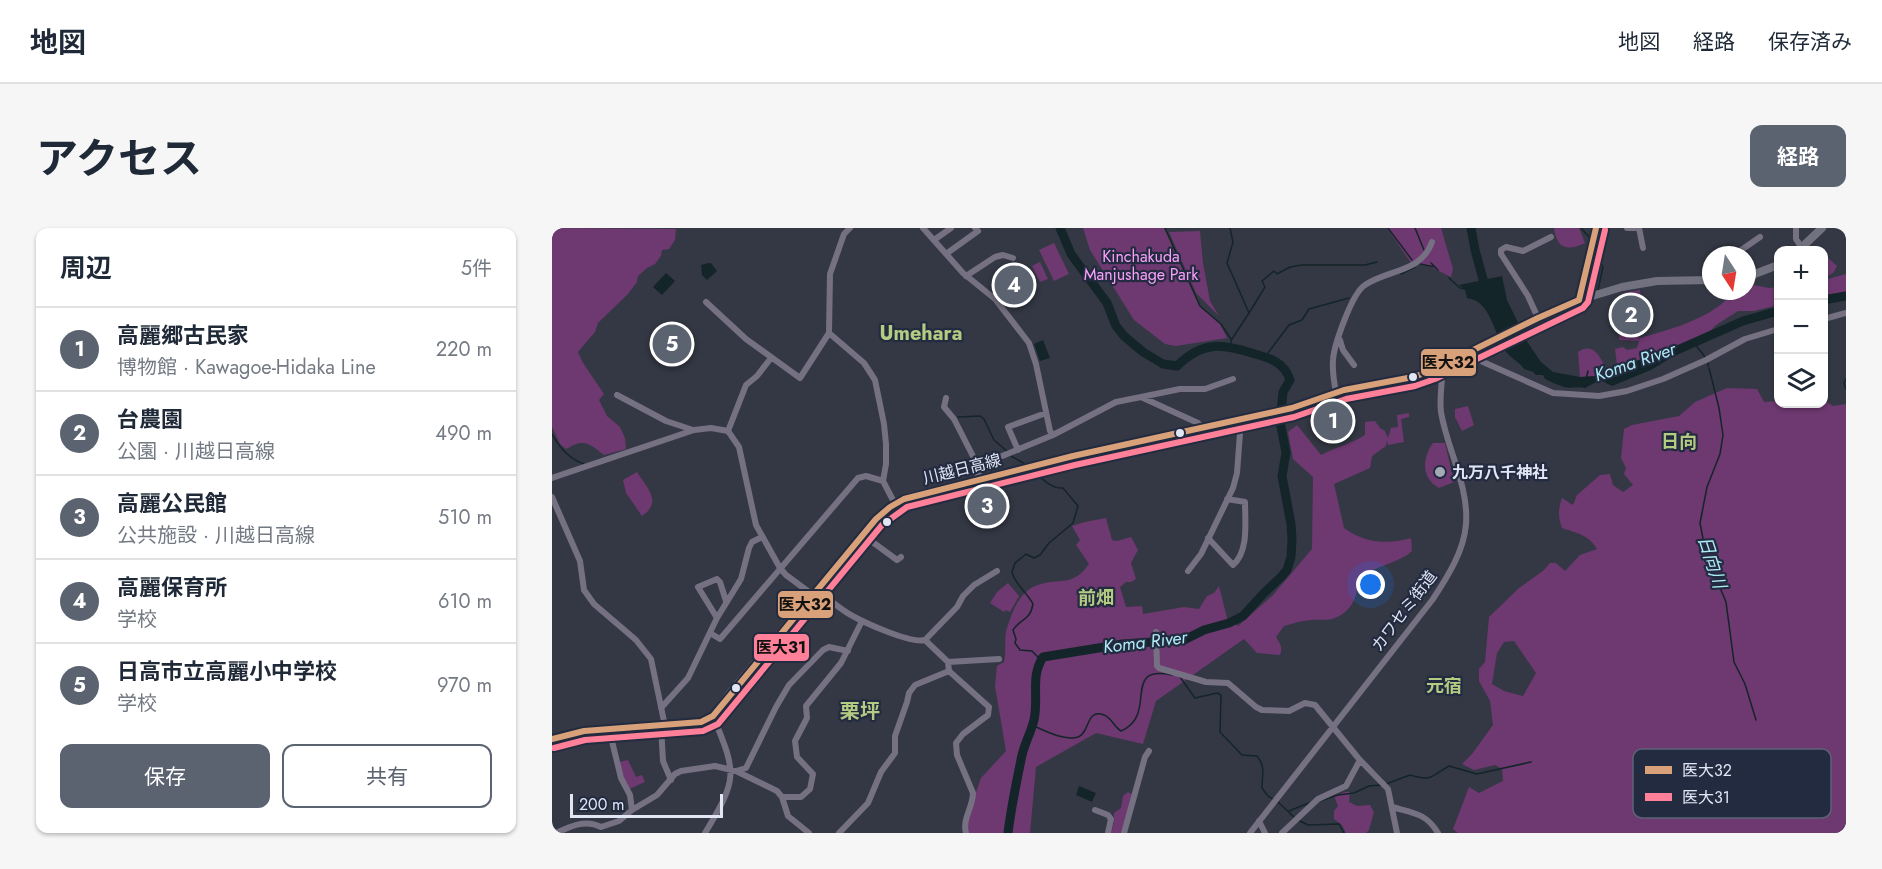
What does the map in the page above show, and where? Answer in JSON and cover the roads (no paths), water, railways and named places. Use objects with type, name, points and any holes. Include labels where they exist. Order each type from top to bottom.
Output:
[{"type":"main road","points":[[1804,246],[1822,228]]},
{"type":"main road","points":[[1756,274],[1774,267]]},
{"type":"main road","points":[[1579,300],[1622,287],[1657,280],[1702,280]]},
{"type":"main road","name":"川越日高線","points":[[713,716],[876,519],[894,504],[909,497],[976,479],[1259,416],[1336,393],[1413,377],[1442,366],[1579,300]]},
{"type":"main road","points":[[552,740],[576,732],[693,724],[713,716]]},
{"type":"street","points":[[706,302],[746,339],[800,378],[829,333],[830,274],[844,234],[850,228]]},
{"type":"street","points":[[923,228],[966,276],[995,299],[1029,343],[1036,364],[1050,431],[1053,435]]},
{"type":"street","points":[[934,240],[951,228]]},
{"type":"street","points":[[946,254],[978,231],[975,228]]},
{"type":"street","points":[[1579,300],[1596,228]]},
{"type":"street","points":[[1627,228],[1639,228],[1643,248]]},
{"type":"street","points":[[1797,228],[1796,238],[1800,246]]},
{"type":"street","points":[[1538,318],[1528,296],[1500,254],[1501,250],[1506,247],[1523,251],[1551,237]]},
{"type":"street","points":[[1747,246],[1760,237]]},
{"type":"street","points":[[1336,393],[1333,357],[1353,299],[1362,286],[1416,264],[1424,257],[1432,242]]},
{"type":"street","points":[[966,276],[994,257],[1003,255],[1013,258]]},
{"type":"street","points":[[1828,318],[1846,314]]},
{"type":"street","points":[[1469,353],[1553,393],[1599,396],[1627,391],[1663,379],[1745,339],[1774,330]]},
{"type":"street","points":[[829,333],[864,363],[875,380],[886,444],[883,481],[894,504]]},
{"type":"street","points":[[1339,338],[1342,350],[1354,365]]},
{"type":"street","points":[[728,431],[746,385],[757,376],[771,358]]},
{"type":"street","name":"カワセミ街道","points":[[1250,833],[1433,599],[1461,548],[1466,513],[1442,413],[1442,366]]},
{"type":"street","points":[[976,479],[980,470],[995,459],[1053,435],[1116,402],[1180,389],[1205,389],[1233,379]]},
{"type":"street","points":[[617,396],[666,422],[694,430]]},
{"type":"street","points":[[1141,397],[1198,423],[1203,428]]},
{"type":"street","points":[[946,398],[944,406],[954,419],[980,470]]},
{"type":"street","points":[[1018,450],[1008,427],[1046,413]]},
{"type":"street","points":[[1188,571],[1194,565],[1208,538],[1237,473],[1241,420]]},
{"type":"street","points":[[552,478],[694,430],[711,428],[728,431],[739,447],[756,525],[786,576],[862,621],[915,641],[925,640],[944,622],[968,590],[997,571]]},
{"type":"street","points":[[710,633],[720,639],[858,478],[866,476],[883,481]]},
{"type":"street","points":[[552,497],[580,561],[584,590],[594,603],[648,652],[651,659],[661,708],[663,761],[671,780]]},
{"type":"street","points":[[1208,538],[1233,565],[1237,561],[1245,539],[1245,502],[1227,499]]},
{"type":"street","points":[[863,535],[897,560],[901,557]]},
{"type":"street","points":[[661,708],[688,678],[726,601],[741,579],[752,542],[762,537]]},
{"type":"street","points":[[717,618],[698,587],[717,579],[726,601]]},
{"type":"street","points":[[782,797],[801,797],[810,789],[813,774],[799,761],[795,753],[796,737],[807,718],[806,706],[834,674],[862,621]]},
{"type":"street","points":[[1156,632],[1159,668],[1206,682],[1228,683],[1262,710],[1288,711],[1305,703],[1312,703],[1374,776],[1384,784],[1390,794],[1397,833]]},
{"type":"street","points":[[925,640],[948,662],[949,671],[989,707],[988,715],[963,734],[956,743],[957,755],[973,793],[973,800],[964,826],[966,833]]},
{"type":"street","points":[[734,770],[746,768],[776,706],[789,685],[823,650],[829,647],[848,651]]},
{"type":"street","points":[[948,662],[999,658]]},
{"type":"street","points":[[838,833],[868,803],[881,772],[895,753],[894,735],[909,693],[915,685],[949,671]]},
{"type":"street","points":[[705,833],[729,790],[734,770],[713,716]]},
{"type":"street","points":[[609,729],[621,778],[630,795],[632,810]]},
{"type":"street","points":[[1124,833],[1145,757],[1149,751]]},
{"type":"street","points":[[1282,833],[1318,799],[1346,786],[1360,760]]},
{"type":"street","points":[[552,829],[556,833],[576,824],[595,824],[603,827],[619,821],[657,795],[681,771],[715,766],[734,770],[769,786],[782,797],[788,816],[809,833]]},
{"type":"street","points":[[1392,807],[1425,817],[1432,822],[1438,833]]},
{"type":"street","points":[[1095,810],[1111,819],[1108,833]]},
{"type":"street","points":[[1259,821],[1265,833]]},
{"type":"water","points":[[711,263],[717,271],[707,280],[702,275],[701,265]]},
{"type":"water","points":[[666,273],[675,281],[662,295],[653,287]]},
{"type":"water","points":[[1502,276],[1507,300],[1528,343],[1541,362],[1553,372],[1580,377],[1596,376],[1620,365],[1682,346],[1687,348],[1651,370],[1612,386],[1600,380],[1585,388],[1567,388],[1559,385],[1545,379],[1543,375],[1536,375],[1524,369],[1509,355],[1482,306],[1467,298],[1465,290],[1459,285]]},
{"type":"water","points":[[1043,340],[1050,358],[1040,361],[1034,344]]},
{"type":"water","points":[[1079,786],[1096,793],[1092,802],[1076,795]]},
{"type":"waterway","name":"Koma River","points":[[1008,833],[1022,755],[1034,720],[1037,672],[1043,657],[1123,644],[1184,640],[1204,630],[1229,623],[1243,616],[1282,576],[1287,570],[1291,557],[1291,524],[1282,476],[1286,453],[1280,421],[1283,392],[1290,380],[1285,369],[1266,357],[1233,348],[1214,346],[1205,348],[1177,366],[1163,364],[1143,352],[1116,326],[1107,303],[1071,254],[1060,228]]},
{"type":"waterway","points":[[1165,228],[1200,306],[1221,324],[1231,339],[1231,346]]},
{"type":"waterway","points":[[1230,228],[1233,242],[1227,263],[1249,313],[1232,339]]},
{"type":"waterway","points":[[1388,228],[1412,260]]},
{"type":"waterway","points":[[1415,228],[1424,250]]},
{"type":"waterway","name":"Koma River","points":[[1471,228],[1486,290]]},
{"type":"waterway","points":[[1581,228],[1590,238]]},
{"type":"waterway","points":[[1598,290],[1603,267],[1595,253],[1599,239]]},
{"type":"waterway","points":[[1249,313],[1265,287],[1262,281],[1274,271],[1277,274],[1290,267],[1302,265],[1365,265],[1377,262]]},
{"type":"waterway","points":[[1431,263],[1438,270]]},
{"type":"waterway","points":[[1420,264],[1435,267]]},
{"type":"waterway","points":[[1401,274],[1415,267]]},
{"type":"waterway","points":[[1449,278],[1460,288],[1465,289]]},
{"type":"waterway","name":"Koma River","points":[[1828,299],[1846,296]]},
{"type":"waterway","points":[[1265,357],[1289,325],[1302,320],[1309,309],[1349,298]]},
{"type":"waterway","name":"Koma River","points":[[1675,351],[1743,321],[1774,312]]},
{"type":"waterway","name":"日向川","points":[[1695,344],[1705,357]]},
{"type":"waterway","name":"日向川","points":[[1709,368],[1723,435],[1720,454],[1707,487],[1700,523],[1706,554],[1726,602],[1734,662],[1745,684],[1756,720]]},
{"type":"waterway","points":[[1586,379],[1588,371]]},
{"type":"waterway","points":[[1846,379],[1844,383],[1846,389]]},
{"type":"waterway","points":[[958,417],[980,416],[984,419],[994,440],[1008,452]]},
{"type":"waterway","points":[[552,434],[565,452],[584,464]]},
{"type":"waterway","points":[[1011,456],[1025,464]]},
{"type":"waterway","points":[[1033,471],[1051,485],[1063,488],[1078,506],[1073,523],[1049,543],[1040,555],[1034,558],[1026,554],[1015,563],[1012,572],[1033,604],[1027,617],[1013,630],[1015,643],[1020,650],[1032,651],[1041,660]]},
{"type":"waterway","points":[[1032,725],[1061,737],[1073,738],[1082,735],[1091,718],[1098,714],[1106,716],[1121,731],[1132,724],[1138,714],[1143,684],[1147,677],[1156,674],[1172,675]]},
{"type":"waterway","points":[[1180,677],[1195,698],[1217,693],[1221,695],[1220,732],[1242,755],[1257,756],[1263,768],[1262,788],[1274,800]]},
{"type":"waterway","points":[[1386,784],[1410,775],[1428,778],[1449,766],[1477,774],[1531,762]]},
{"type":"waterway","points":[[1320,801],[1354,793],[1369,786],[1381,785]]},
{"type":"waterway","points":[[1278,802],[1294,817]]},
{"type":"waterway","points":[[1289,811],[1309,803]]},
{"type":"waterway","points":[[1298,820],[1308,825],[1339,824],[1344,833]]},
{"type":"place","name":"高麗保育所","points":[[1014,285]]},
{"type":"place","name":"台農園","points":[[1631,315]]},
{"type":"place","name":"日高市立高麗小中学校","points":[[672,344]]},
{"type":"place","name":"高麗郷古民家","points":[[1333,421]]},
{"type":"place","name":"九万八千神社","points":[[1440,472]]},
{"type":"place","name":"高麗公民館","points":[[987,506]]},
{"type":"district","name":"Umehara","points":[[921,333]]},
{"type":"district","name":"日向","points":[[1679,442]]},
{"type":"district","name":"前畑","points":[[1096,598]]},
{"type":"district","name":"元宿","points":[[1444,686]]},
{"type":"district","name":"栗坪","points":[[860,711]]},
{"type":"park label","name":"Kinchakuda Manjushage Park","points":[[1141,265]]}]
